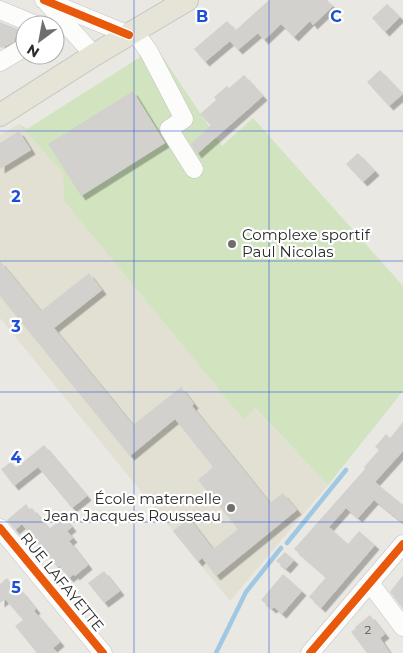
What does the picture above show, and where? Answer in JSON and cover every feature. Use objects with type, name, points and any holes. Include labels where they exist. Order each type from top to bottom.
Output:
[{"type":"main road","points":[[0,115],[94,55],[186,0]]},
{"type":"street","points":[[44,0],[53,15]]},
{"type":"street","points":[[44,0],[132,33],[149,52],[184,119],[170,129],[194,169]]},
{"type":"street","points":[[0,10],[15,16]]},
{"type":"street","points":[[65,29],[94,55]]},
{"type":"street","points":[[0,62],[15,53]]},
{"type":"street","name":"RUE LAFAYETTE","points":[[0,528],[103,653]]},
{"type":"street","points":[[310,653],[403,544]]},
{"type":"street","points":[[370,583],[403,627]]},
{"type":"shaded area","points":[[19,124],[63,173],[64,201],[244,420],[254,408],[328,485],[230,601],[0,318],[0,135]]},
{"type":"green space","name":"Complexe sportif Paul Nicolas","points":[[156,47],[222,146],[253,118],[403,286],[403,391],[328,485],[255,408],[244,420],[64,201],[63,173],[19,124],[27,129]]},
{"type":"building","points":[[269,0],[327,0],[333,6],[313,25],[310,21],[294,37],[281,24],[264,40],[258,33],[238,50],[230,41],[205,62],[194,49],[227,21],[236,30]]},
{"type":"building","points":[[387,4],[400,17],[385,32],[372,18]]},
{"type":"building","points":[[0,22],[15,28],[15,39],[14,42],[2,48],[0,47]]},
{"type":"building","points":[[380,70],[403,94],[389,106],[367,82]]},
{"type":"building","points":[[244,75],[263,96],[197,154],[191,144],[211,125],[200,114],[216,100],[214,97],[227,86],[229,88]]},
{"type":"building","points":[[133,91],[165,143],[81,196],[48,144]]},
{"type":"building","points":[[19,131],[31,150],[0,169],[0,143]]},
{"type":"building","points":[[358,153],[375,171],[363,182],[346,164]]},
{"type":"building","points":[[0,261],[41,311],[89,273],[102,290],[54,328],[133,425],[181,387],[194,404],[192,406],[270,503],[283,493],[297,510],[216,576],[202,558],[198,562],[173,531],[189,518],[213,549],[238,529],[198,480],[213,467],[175,419],[130,456],[0,296]]},
{"type":"building","points":[[403,422],[403,451],[375,482],[403,505],[403,523],[374,500],[358,518],[346,508],[329,527],[348,544],[359,531],[375,545],[321,608],[309,597],[326,577],[294,549],[365,469],[364,467],[379,450],[375,447],[386,434],[390,438]]},
{"type":"building","points":[[44,445],[87,496],[72,508],[38,467],[14,486],[1,469],[11,462],[16,468]]},
{"type":"building","points":[[26,504],[30,510],[32,508],[49,529],[64,517],[72,527],[67,531],[73,538],[69,541],[88,565],[75,576],[74,574],[69,578],[59,566],[57,567],[22,524],[15,530],[7,520]]},
{"type":"building","points":[[285,552],[294,560],[286,569],[276,561]]},
{"type":"building","points":[[104,571],[120,591],[104,603],[88,583]]},
{"type":"building","points":[[283,574],[302,591],[282,614],[261,600]]},
{"type":"building","points":[[403,575],[403,609],[390,592]]},
{"type":"building","points":[[7,578],[23,593],[36,609],[34,611],[60,642],[53,648],[58,653],[37,653],[15,626],[23,620],[5,599],[0,603],[0,584]]},
{"type":"building","points":[[370,615],[385,634],[380,638],[390,653],[367,653],[351,632]]},
{"type":"waterway","points":[[287,543],[346,470]]},
{"type":"waterway","points":[[216,653],[246,592],[281,548]]},
{"type":"cycle path","points":[[44,0],[129,35]]},
{"type":"cycle path","points":[[0,528],[103,653]]},
{"type":"cycle path","points":[[310,653],[403,544]]},
{"type":"place","name":"Complexe sportif Paul Nicolas","points":[[232,244]]},
{"type":"place","name":"École maternelle Jean Jacques Rousseau","points":[[231,508]]}]
